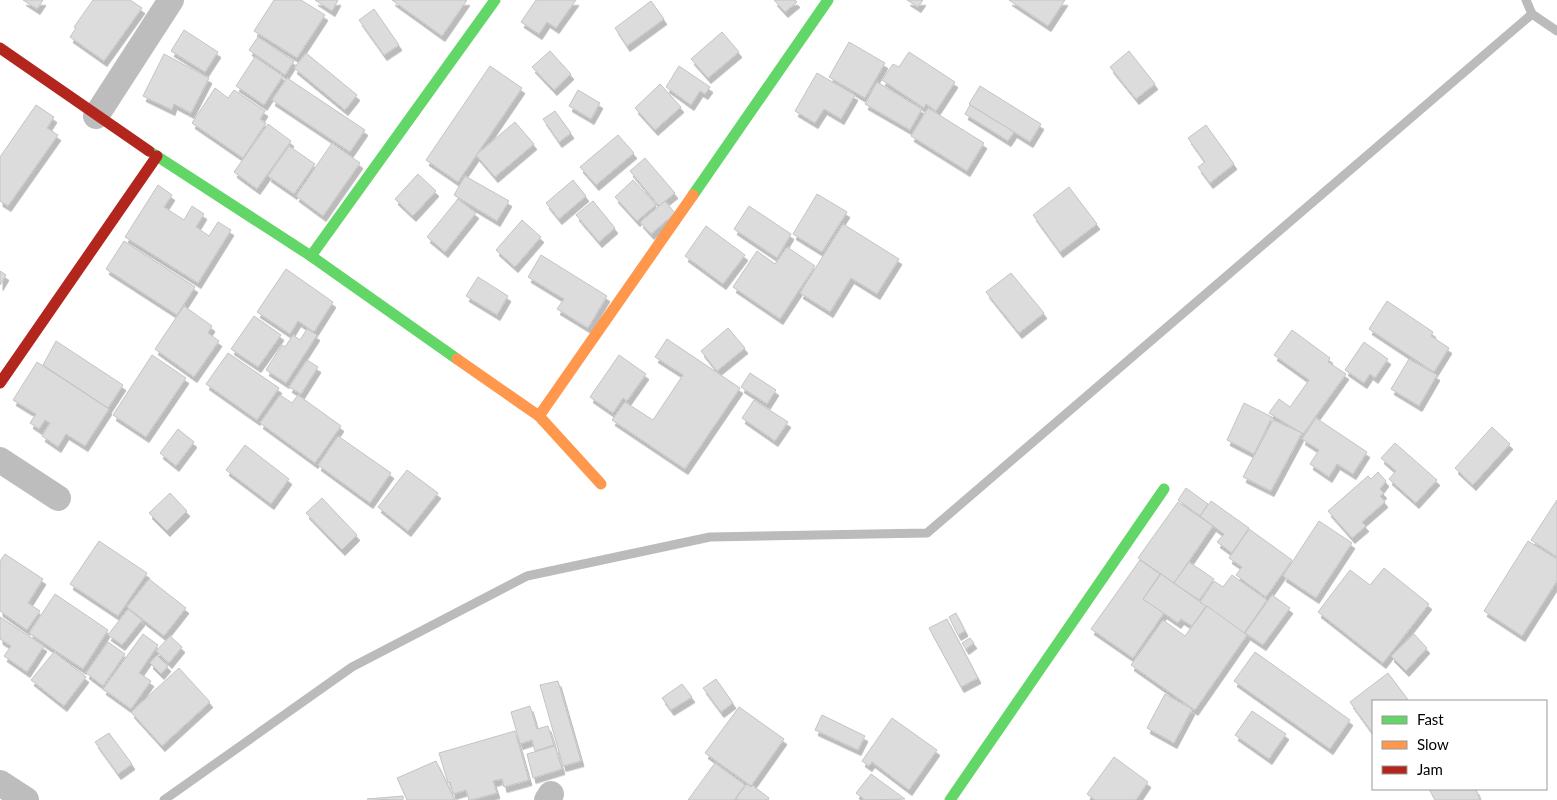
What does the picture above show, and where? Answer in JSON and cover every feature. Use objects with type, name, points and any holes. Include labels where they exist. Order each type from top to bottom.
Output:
[{"type":"street","points":[[96,116],[171,0]]},
{"type":"street","points":[[311,256],[494,0]]},
{"type":"street","points":[[539,416],[828,0]]},
{"type":"street","points":[[0,48],[96,116],[311,256],[539,416],[601,484]]},
{"type":"street","points":[[0,383],[157,156]]},
{"type":"street","points":[[0,460],[58,498]]},
{"type":"street","points":[[950,800],[1164,490]]},
{"type":"street","points":[[0,783],[26,800]]},
{"type":"building","points":[[23,0],[43,0],[37,9]]},
{"type":"building","points":[[93,0],[130,0],[142,8],[104,61],[70,37],[76,28],[74,27]]},
{"type":"building","points":[[274,0],[301,0],[325,15],[297,58],[254,31]]},
{"type":"building","points":[[315,0],[338,0],[332,11]]},
{"type":"building","points":[[392,0],[467,0],[442,36]]},
{"type":"building","points":[[536,0],[576,0],[556,28],[547,22],[539,34],[521,22]]},
{"type":"building","points":[[774,0],[795,0],[797,2],[785,12]]},
{"type":"building","points":[[907,0],[923,0],[918,7]]},
{"type":"building","points":[[1009,0],[1065,0],[1048,26]]},
{"type":"building","points":[[651,1],[664,19],[627,46],[615,28]]},
{"type":"building","points":[[374,9],[399,45],[384,55],[359,20]]},
{"type":"building","points":[[184,30],[218,52],[205,72],[171,51]]},
{"type":"building","points":[[722,32],[739,52],[708,78],[691,59]]},
{"type":"building","points":[[258,37],[294,61],[285,75],[249,50]]},
{"type":"building","points":[[849,42],[885,63],[865,98],[829,77]]},
{"type":"building","points":[[550,51],[571,74],[554,90],[532,67]]},
{"type":"building","points":[[1129,51],[1155,84],[1136,99],[1110,67]]},
{"type":"building","points":[[909,52],[955,82],[936,111],[926,104],[924,108],[882,80],[893,64],[899,67]]},
{"type":"building","points":[[306,53],[357,95],[345,110],[294,68]]},
{"type":"building","points":[[164,54],[209,78],[191,113],[174,104],[172,110],[143,96]]},
{"type":"building","points":[[255,57],[283,76],[264,105],[236,86]]},
{"type":"building","points":[[490,66],[522,88],[458,182],[426,160]]},
{"type":"building","points":[[679,66],[710,87],[705,94],[700,91],[691,105],[666,87]]},
{"type":"building","points":[[817,73],[855,95],[841,119],[824,109],[815,123],[795,111]]},
{"type":"building","points":[[287,78],[365,130],[350,152],[272,100]]},
{"type":"building","points":[[877,82],[922,109],[910,130],[865,104]]},
{"type":"building","points":[[660,84],[681,107],[655,130],[635,108]]},
{"type":"building","points":[[980,86],[1041,124],[1030,142],[969,104]]},
{"type":"building","points":[[215,88],[228,98],[234,90],[265,111],[260,119],[266,123],[243,158],[192,123]]},
{"type":"building","points":[[578,90],[600,103],[591,119],[569,106]]},
{"type":"building","points":[[36,105],[54,117],[47,128],[58,135],[8,206],[0,201],[0,157]]},
{"type":"building","points":[[970,105],[1014,132],[1008,141],[965,114]]},
{"type":"building","points":[[928,108],[984,143],[967,171],[911,136]]},
{"type":"building","points":[[555,111],[571,133],[559,142],[543,119]]},
{"type":"building","points":[[515,122],[534,144],[495,177],[476,155]]},
{"type":"building","points":[[268,124],[291,141],[257,189],[234,172]]},
{"type":"building","points":[[1206,125],[1234,164],[1210,183],[1198,167],[1205,162],[1188,138]]},
{"type":"building","points":[[618,135],[634,153],[596,185],[580,167]]},
{"type":"building","points":[[332,143],[360,163],[323,216],[296,196]]},
{"type":"building","points":[[289,146],[315,164],[294,194],[268,176]]},
{"type":"building","points":[[645,158],[675,193],[659,206],[630,171]]},
{"type":"building","points":[[418,174],[436,191],[413,216],[395,199]]},
{"type":"building","points":[[465,176],[509,201],[497,221],[454,195]]},
{"type":"building","points":[[573,180],[586,196],[559,219],[546,203]]},
{"type":"building","points":[[633,180],[656,205],[637,221],[615,197]]},
{"type":"building","points":[[158,185],[172,195],[164,207],[184,220],[192,206],[204,214],[196,227],[209,236],[218,222],[231,230],[198,283],[125,237]]},
{"type":"building","points":[[1069,187],[1097,224],[1060,252],[1033,215]]},
{"type":"building","points":[[817,194],[847,212],[822,252],[793,234]]},
{"type":"building","points":[[458,199],[476,213],[445,252],[427,237]]},
{"type":"building","points":[[593,201],[615,228],[599,242],[576,215]]},
{"type":"building","points":[[665,201],[675,213],[651,234],[640,222]]},
{"type":"building","points":[[749,206],[791,234],[777,258],[734,229]]},
{"type":"building","points":[[522,220],[541,237],[515,267],[496,250]]},
{"type":"building","points":[[843,224],[899,259],[877,294],[851,278],[830,312],[800,293]]},
{"type":"building","points":[[706,226],[745,255],[723,284],[685,256]]},
{"type":"building","points":[[124,241],[195,287],[177,315],[106,269]]},
{"type":"building","points":[[787,247],[815,266],[780,319],[733,287],[757,251],[775,264]]},
{"type":"building","points":[[541,255],[607,296],[588,328],[557,309],[564,299],[528,277]]},
{"type":"building","points":[[286,269],[333,302],[314,332],[298,321],[290,334],[257,312]]},
{"type":"building","points":[[0,271],[6,275],[0,285]]},
{"type":"building","points":[[1011,273],[1044,313],[1019,333],[986,292]]},
{"type":"building","points":[[478,277],[508,296],[497,315],[466,296]]},
{"type":"building","points":[[1387,301],[1433,332],[1431,336],[1449,348],[1434,372],[1369,329]]},
{"type":"building","points":[[184,306],[212,326],[208,333],[219,341],[194,377],[155,349]]},
{"type":"building","points":[[254,316],[281,335],[258,367],[231,349]]},
{"type":"building","points":[[728,328],[745,348],[717,371],[701,351]]},
{"type":"building","points":[[307,329],[317,335],[286,383],[266,370],[282,345],[285,347],[293,335],[300,340]]},
{"type":"building","points":[[1292,330],[1330,358],[1328,362],[1346,374],[1303,434],[1269,413],[1279,399],[1290,407],[1309,380],[1274,355]]},
{"type":"building","points":[[667,339],[740,388],[685,469],[612,420],[625,402],[653,420],[683,375],[655,357]]},
{"type":"building","points":[[56,341],[123,385],[108,408],[43,365]]},
{"type":"building","points":[[1364,342],[1388,359],[1375,378],[1370,374],[1364,383],[1345,370]]},
{"type":"building","points":[[228,353],[279,388],[257,420],[206,384]]},
{"type":"building","points":[[152,355],[186,378],[146,437],[113,415]]},
{"type":"building","points":[[619,355],[646,374],[627,401],[623,398],[613,413],[590,397]]},
{"type":"building","points":[[1409,359],[1437,375],[1419,406],[1391,389]]},
{"type":"building","points":[[307,360],[318,367],[301,394],[289,387]]},
{"type":"building","points":[[37,362],[109,409],[85,446],[66,434],[58,447],[42,436],[50,423],[45,420],[39,429],[30,423],[36,414],[13,400]]},
{"type":"building","points":[[750,373],[776,390],[767,404],[741,387]]},
{"type":"building","points":[[280,395],[292,403],[298,395],[341,426],[315,463],[260,423]]},
{"type":"building","points":[[754,400],[788,422],[775,441],[742,418]]},
{"type":"building","points":[[1244,403],[1272,417],[1254,454],[1227,440]]},
{"type":"building","points":[[1316,418],[1367,452],[1353,474],[1337,464],[1329,477],[1310,464],[1319,450],[1302,439]]},
{"type":"building","points":[[1273,420],[1302,433],[1271,491],[1243,477]]},
{"type":"building","points":[[1492,427],[1510,444],[1473,485],[1455,468]]},
{"type":"building","points":[[178,429],[194,442],[176,466],[160,453]]},
{"type":"building","points":[[338,436],[391,473],[370,503],[318,465]]},
{"type":"building","points":[[1395,443],[1437,480],[1416,503],[1389,479],[1396,471],[1381,458]]},
{"type":"building","points":[[245,445],[289,479],[271,504],[226,470]]},
{"type":"building","points":[[407,470],[438,493],[408,531],[378,507]]},
{"type":"building","points":[[1378,472],[1386,481],[1380,489],[1384,493],[1380,496],[1385,502],[1362,522],[1366,526],[1352,538],[1328,511],[1368,476],[1371,479]]},
{"type":"building","points":[[1186,488],[1208,504],[1200,516],[1178,500]]},
{"type":"building","points":[[170,493],[187,511],[167,531],[149,513]]},
{"type":"building","points":[[322,498],[357,535],[342,550],[306,513]]},
{"type":"building","points":[[1557,500],[1557,557],[1531,540]]},
{"type":"building","points":[[1211,501],[1249,528],[1232,553],[1217,542],[1224,534],[1200,516]]},
{"type":"building","points":[[1178,502],[1213,526],[1174,583],[1138,558]]},
{"type":"building","points":[[1319,521],[1352,543],[1316,598],[1283,576]]},
{"type":"building","points":[[1249,529],[1292,560],[1266,597],[1236,575],[1242,567],[1229,558]]},
{"type":"building","points":[[99,541],[147,573],[118,616],[70,584]]},
{"type":"building","points":[[1528,541],[1557,559],[1557,581],[1522,636],[1484,611]]},
{"type":"building","points":[[5,554],[43,579],[28,603],[40,611],[27,630],[0,611],[0,561]]},
{"type":"building","points":[[1140,560],[1160,574],[1143,599],[1164,613],[1133,658],[1091,629]]},
{"type":"building","points":[[1189,562],[1214,579],[1199,600],[1174,583]]},
{"type":"building","points":[[1384,568],[1429,604],[1383,663],[1318,612],[1350,570],[1370,585]]},
{"type":"building","points":[[1161,574],[1206,606],[1192,626],[1181,619],[1178,623],[1143,599]]},
{"type":"building","points":[[1232,575],[1267,600],[1244,633],[1200,602],[1214,581],[1223,587]]},
{"type":"building","points":[[149,579],[186,608],[164,636],[127,607]]},
{"type":"building","points":[[55,594],[108,630],[83,669],[29,633]]},
{"type":"building","points":[[1272,595],[1290,608],[1263,645],[1245,633]]},
{"type":"building","points":[[1207,606],[1247,635],[1195,710],[1131,665],[1163,620],[1185,636]]},
{"type":"building","points":[[128,609],[142,620],[122,645],[108,635]]},
{"type":"building","points":[[956,613],[965,631],[958,635],[949,617]]},
{"type":"building","points":[[0,617],[44,646],[27,672],[4,656],[11,646],[0,639]]},
{"type":"building","points":[[947,619],[978,678],[961,687],[929,628]]},
{"type":"building","points":[[143,634],[158,645],[139,673],[151,681],[131,709],[103,689]]},
{"type":"building","points":[[1414,634],[1427,648],[1406,671],[1391,656]]},
{"type":"building","points":[[170,636],[182,647],[169,663],[156,651]]},
{"type":"building","points":[[970,638],[974,643],[966,649],[962,643]]},
{"type":"building","points":[[108,642],[125,654],[103,686],[86,673]]},
{"type":"building","points":[[54,652],[86,677],[64,706],[31,680]]},
{"type":"building","points":[[1255,652],[1350,720],[1330,749],[1234,681]]},
{"type":"building","points":[[157,655],[168,666],[161,674],[150,663]]},
{"type":"building","points":[[179,668],[210,702],[162,746],[131,712]]},
{"type":"building","points":[[1388,673],[1408,700],[1372,700],[1372,733],[1350,702]]},
{"type":"building","points":[[716,679],[733,703],[721,712],[703,688]]},
{"type":"building","points":[[558,681],[581,761],[563,766],[540,685]]},
{"type":"building","points":[[682,684],[692,697],[671,710],[662,698]]},
{"type":"building","points":[[1165,694],[1192,709],[1174,743],[1147,728]]},
{"type":"building","points":[[530,706],[537,729],[548,726],[554,745],[535,751],[532,740],[520,744],[511,712]]},
{"type":"building","points":[[739,707],[784,739],[751,786],[705,753]]},
{"type":"building","points":[[1252,711],[1286,734],[1269,759],[1235,735]]},
{"type":"building","points":[[822,715],[865,736],[858,750],[815,730]]},
{"type":"building","points":[[892,718],[937,750],[909,790],[872,762],[869,766],[862,761]]},
{"type":"building","points":[[515,731],[529,780],[504,787],[502,779],[493,781],[497,793],[471,800],[469,800],[466,790],[453,794],[439,753]]},
{"type":"building","points":[[109,733],[132,764],[118,774],[95,742]]},
{"type":"building","points":[[555,746],[562,769],[533,778],[527,754]]},
{"type":"building","points":[[1114,757],[1148,782],[1136,800],[1095,800],[1087,794]]},
{"type":"building","points":[[436,761],[455,800],[407,800],[397,778]]},
{"type":"building","points":[[715,763],[745,785],[735,799],[737,800],[688,800]]},
{"type":"building","points":[[871,774],[905,799],[865,800],[856,793]]},
{"type":"building","points":[[747,784],[751,787],[752,785],[769,798],[768,800],[739,800],[736,798]]},
{"type":"building","points":[[1430,790],[1476,790],[1480,800],[1435,800]]},
{"type":"building","points":[[403,796],[403,800],[367,799]]},
{"type":"waterway","points":[[1526,0],[1532,14]]},
{"type":"waterway","points":[[164,800],[352,667],[527,576],[710,537],[927,533],[1532,14],[1557,31]]},
{"type":"traffic: fast","points":[[311,256],[495,0]]},
{"type":"traffic: fast","points":[[693,195],[828,0]]},
{"type":"traffic: fast","points":[[149,151],[311,256],[457,359]]},
{"type":"traffic: fast","points":[[950,800],[1164,489]]},
{"type":"traffic: slow","points":[[539,416],[693,195]]},
{"type":"traffic: slow","points":[[457,359],[539,416],[601,484]]},
{"type":"traffic: jam","points":[[0,48],[149,151]]},
{"type":"traffic: jam","points":[[0,383],[157,156]]}]
